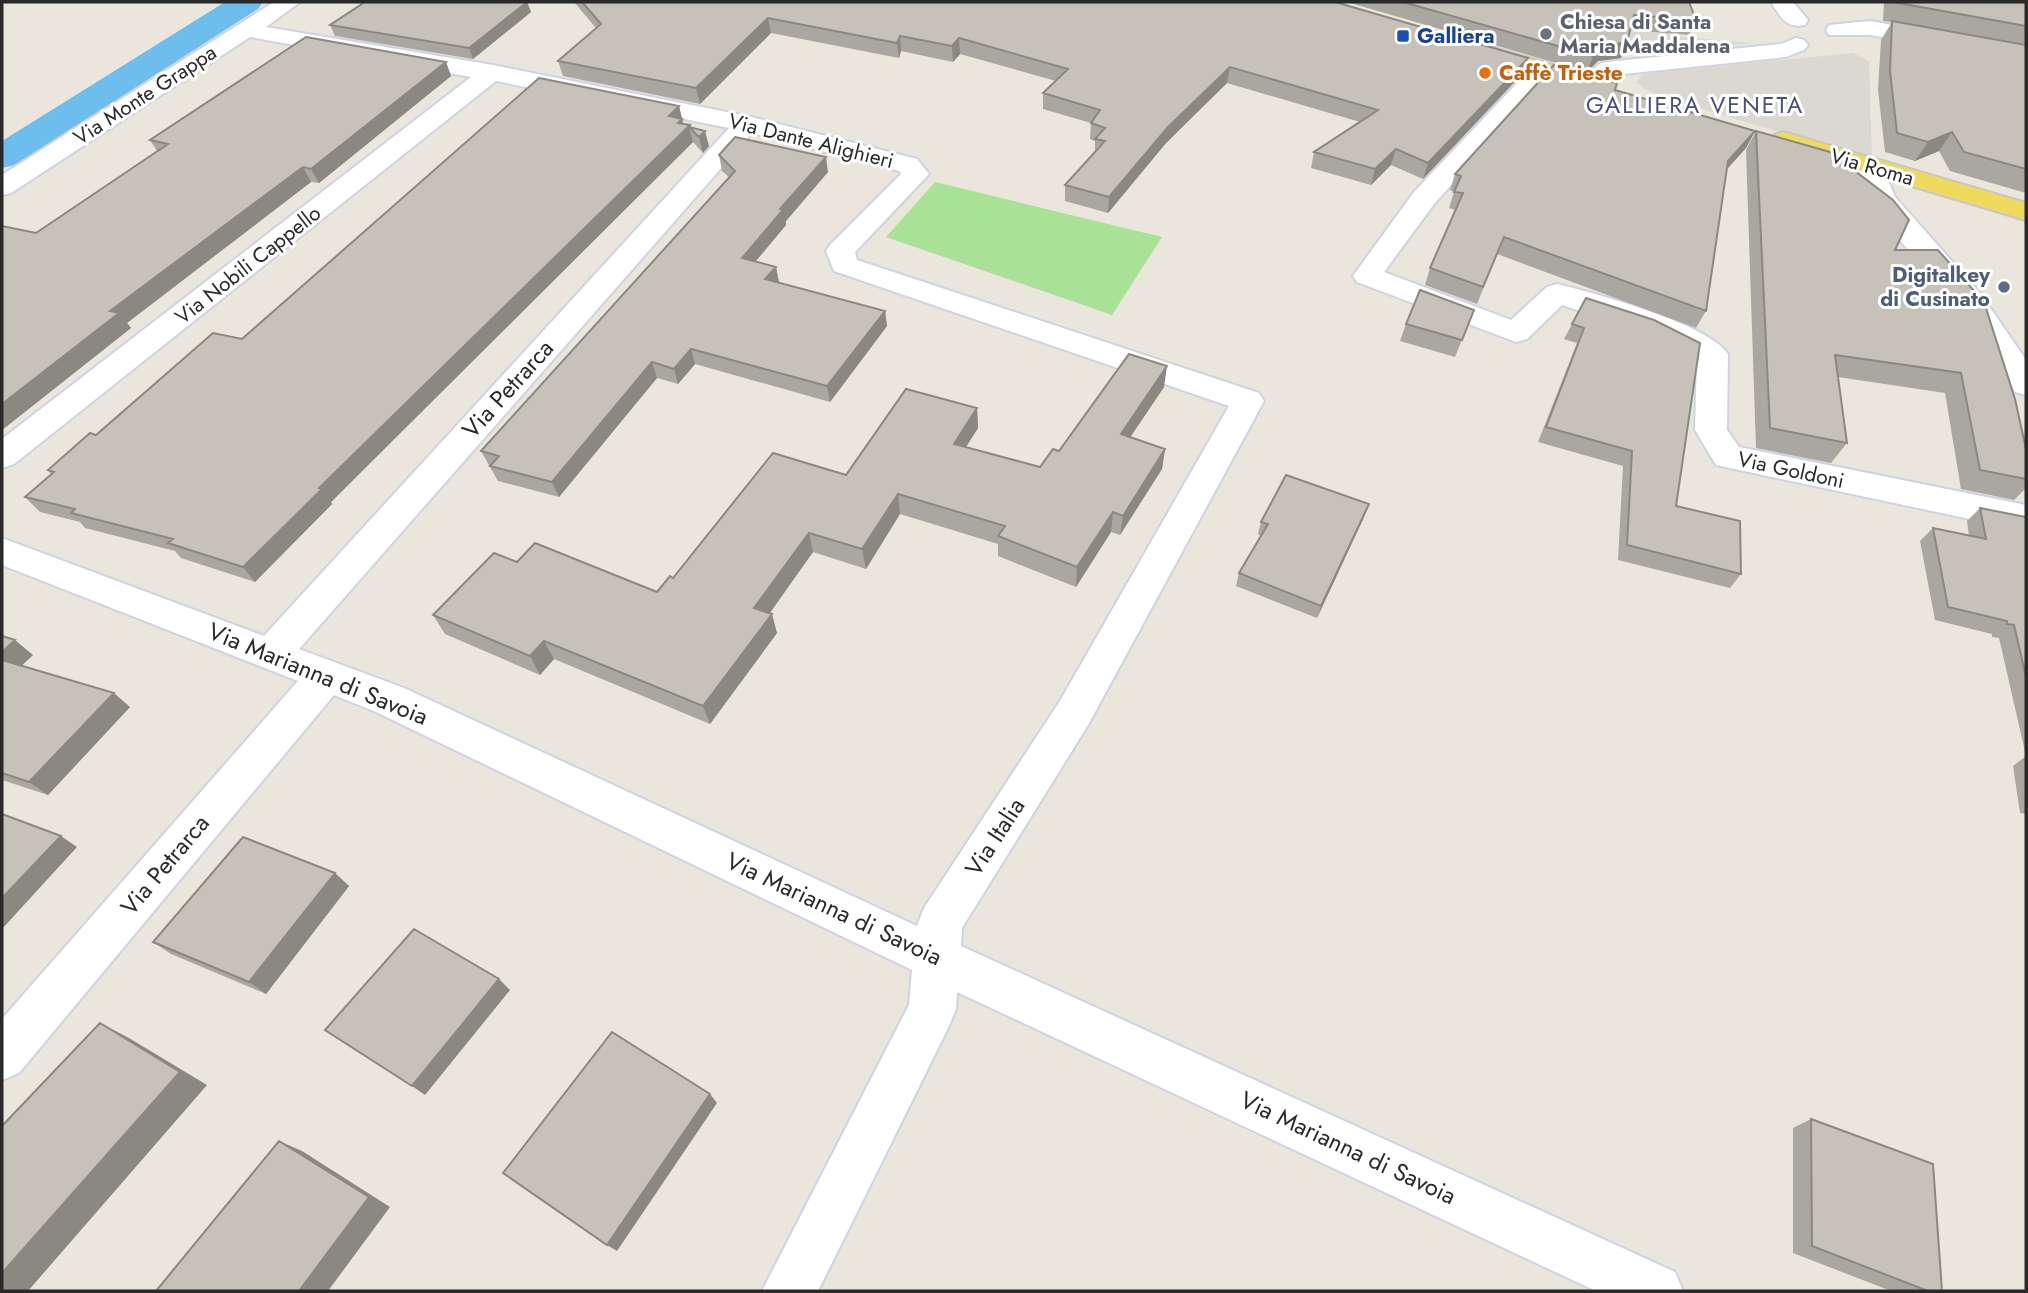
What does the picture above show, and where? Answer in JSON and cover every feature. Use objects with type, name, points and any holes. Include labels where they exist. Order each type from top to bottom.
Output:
[{"type":"main road","points":[[1455,43],[1617,91]]},
{"type":"main road","name":"Via Roma","points":[[1757,133],[2026,212]]},
{"type":"street","name":"Via Monte Grappa","points":[[2,187],[289,2]]},
{"type":"street","points":[[1782,2],[1790,15],[1797,20]]},
{"type":"street","points":[[1796,45],[1781,37],[1777,29],[1783,23],[1797,20],[1819,23],[1829,44]]},
{"type":"street","points":[[1591,84],[1607,69],[1786,50],[1796,45],[1829,44],[1870,28],[2026,56]]},
{"type":"street","name":"Via Dante Alighieri","points":[[246,30],[493,72],[747,124],[908,165],[916,174],[840,251],[844,265],[1248,401]]},
{"type":"street","name":"Via Goldoni","points":[[1542,70],[1424,198],[1367,276],[1516,332],[1557,293],[1696,342],[1713,354],[1711,430],[1728,457],[2026,518]]},
{"type":"street","name":"Via Nobili Cappello","points":[[2,456],[493,72]]},
{"type":"street","name":"Via Petrarca","points":[[270,655],[747,124]]},
{"type":"street","points":[[1871,167],[1870,177],[1905,228],[1968,297],[2026,385]]},
{"type":"street","name":"Via Italia","points":[[789,1291],[932,1009],[940,923],[1074,713],[1248,401]]},
{"type":"street","name":"Via Marianna di Savoia","points":[[2,551],[390,700],[1656,1291]]},
{"type":"street","name":"Via Petrarca","points":[[2,1056],[328,674]]},
{"type":"green space","points":[[935,182],[1162,237],[1112,315],[886,237]]},
{"type":"shaded area","points":[[1664,26],[1671,36],[1753,43],[1611,56],[1580,34]]},
{"type":"shaded area","points":[[1853,53],[1869,61],[1872,160],[1659,96],[1636,82],[1642,75],[1654,73]]},
{"type":"building","points":[[365,2],[527,2],[469,48],[330,25]]},
{"type":"building","points":[[582,2],[1335,2],[1528,58],[1428,163],[1396,149],[1375,169],[1314,152],[1378,110],[1230,67],[1168,127],[1109,197],[1065,185],[1105,141],[1095,139],[1105,128],[1091,123],[1100,110],[1043,93],[1068,69],[959,38],[952,46],[900,36],[897,43],[768,18],[696,88],[558,61],[601,24]]},
{"type":"building","points":[[1403,2],[1689,2],[1696,20],[1634,15],[1627,42],[1605,46],[1593,56]]},
{"type":"building","points":[[1893,2],[2026,2],[2026,26]]},
{"type":"building","points":[[1892,21],[2026,45],[2026,169],[1964,152],[1952,132],[1928,142],[1897,133],[1890,71]]},
{"type":"building","points":[[306,37],[446,62],[311,169],[303,167],[110,311],[119,313],[2,404],[2,226],[36,233],[168,144],[150,140]]},
{"type":"building","points":[[1554,65],[1617,83],[1615,90],[1755,131],[1728,161],[1706,311],[1504,237],[1483,287],[1430,268],[1463,193],[1454,192],[1461,176],[1455,174]]},
{"type":"building","points":[[539,78],[679,106],[669,116],[682,119],[678,123],[690,125],[319,488],[322,489],[243,567],[168,543],[173,539],[71,513],[75,509],[25,497],[54,472],[48,470],[90,433],[96,435],[213,333],[242,339]]},
{"type":"building","points":[[689,127],[705,131],[699,137]]},
{"type":"building","points":[[1756,131],[1830,152],[1893,200],[1909,220],[1895,250],[1938,250],[1984,302],[2015,399],[2026,449],[2026,479],[1980,470],[1961,373],[1835,355],[1847,443],[1770,428]]},
{"type":"building","points":[[735,137],[826,157],[780,209],[783,210],[742,258],[776,267],[765,279],[885,311],[827,386],[691,349],[674,369],[652,362],[552,482],[490,466],[499,456],[481,451],[735,171],[719,155]]},
{"type":"building","points":[[1420,290],[1474,310],[1462,340],[1406,324]]},
{"type":"building","points":[[1586,298],[1654,320],[1700,343],[1676,506],[1740,521],[1741,574],[1627,545],[1632,451],[1546,427],[1584,328],[1572,324]]},
{"type":"building","points":[[1129,354],[1167,366],[1121,434],[1165,449],[1123,516],[1113,512],[1077,567],[998,536],[1005,526],[898,494],[862,549],[809,533],[754,608],[772,614],[703,706],[544,641],[530,656],[433,615],[494,553],[517,562],[535,543],[657,592],[670,576],[673,578],[773,453],[846,475],[906,389],[977,408],[954,444],[1040,467],[1053,449],[1059,451]]},
{"type":"building","points":[[1286,475],[1369,504],[1321,606],[1239,573],[1268,524],[1261,522]]},
{"type":"building","points":[[1980,508],[2026,517],[2026,677],[2014,625],[1948,607],[1933,528],[1986,539]]},
{"type":"building","points":[[2,636],[15,640],[2,652]]},
{"type":"building","points":[[2,660],[114,693],[29,782],[2,773]]},
{"type":"building","points":[[2,814],[61,836],[2,898]]},
{"type":"building","points":[[243,837],[335,873],[249,982],[153,942]]},
{"type":"building","points":[[414,929],[499,979],[412,1086],[325,1030]]},
{"type":"building","points":[[100,1023],[180,1072],[2,1273],[2,1126]]},
{"type":"building","points":[[612,1032],[710,1094],[607,1245],[503,1173]]},
{"type":"building","points":[[1811,1119],[1933,1164],[1942,1291],[1928,1291],[1812,1246]]},
{"type":"building","points":[[279,1141],[369,1197],[299,1291],[156,1291]]},
{"type":"waterway","points":[[2,157],[247,2]]},
{"type":"place","name":"Chiesa di Santa Maria Maddalena","points":[[1546,34]]},
{"type":"place","name":"Galliera","points":[[1403,36]]},
{"type":"place","name":"Caffè Trieste","points":[[1485,73]]},
{"type":"place","name":"Digitalkey di Cusinato","points":[[2004,287]]},
{"type":"district","name":"GALLIERA VENETA","points":[[1695,105]]}]
